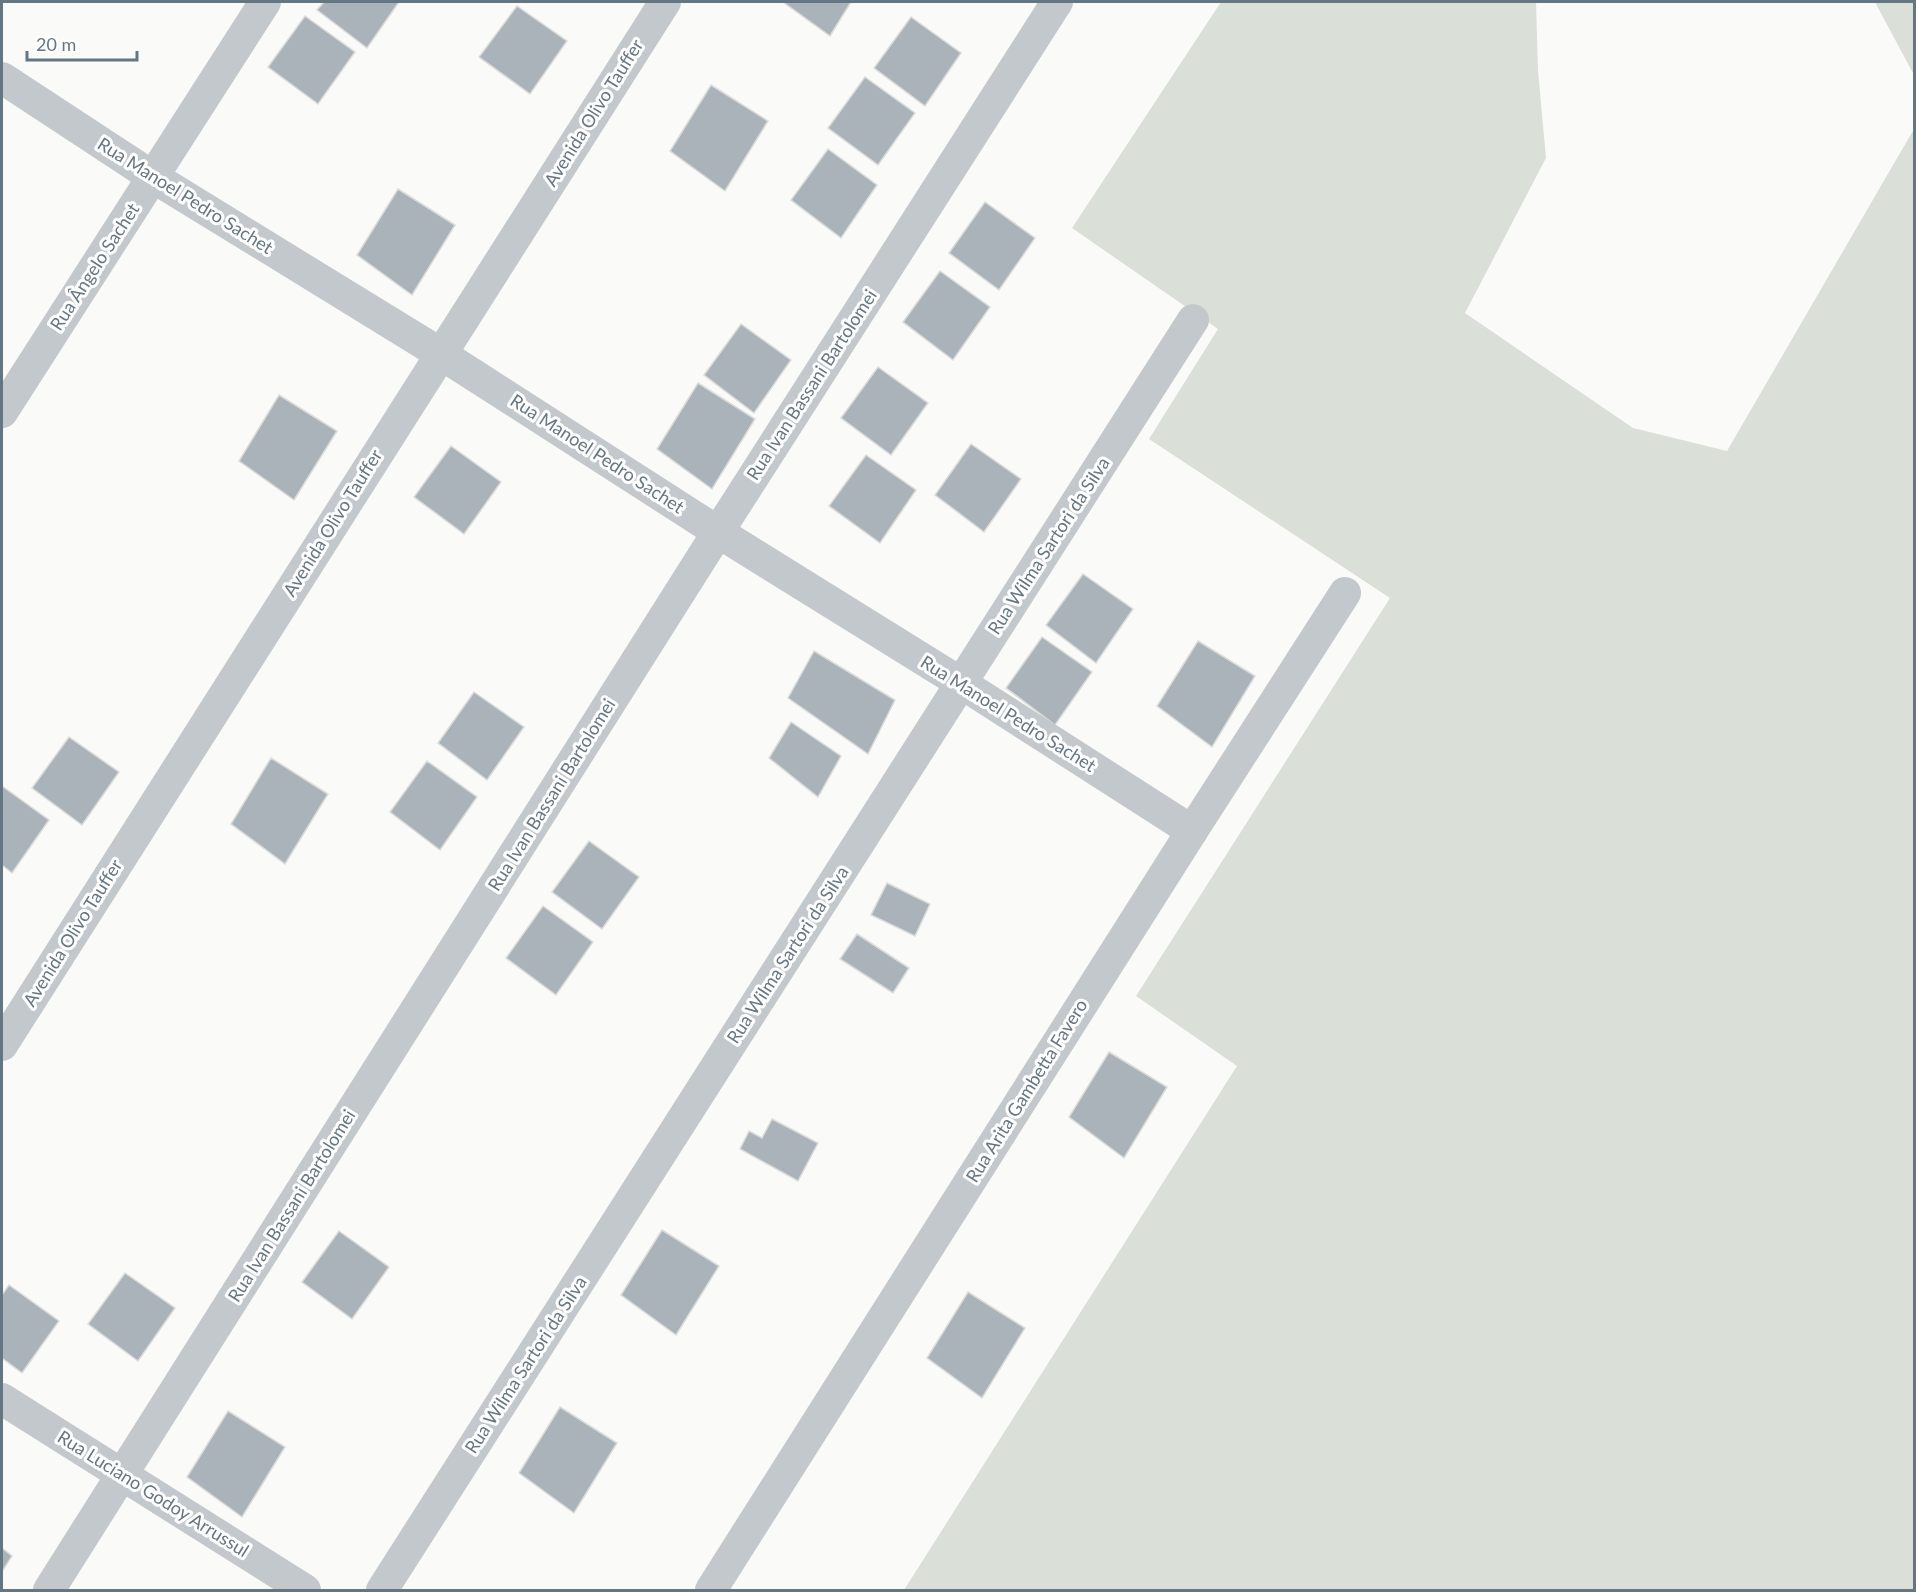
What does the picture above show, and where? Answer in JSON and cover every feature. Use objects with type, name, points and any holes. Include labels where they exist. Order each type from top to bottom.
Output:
[{"type":"street","name":"Rua Ângelo Sachet","points":[[2,412],[265,2]]},
{"type":"street","name":"Avenida Olivo Tauffer","points":[[2,1045],[665,2]]},
{"type":"street","name":"Rua Ivan Bassani Bartolomei","points":[[49,1590],[718,532],[1057,2]]},
{"type":"street","name":"Rua Manoel Pedro Sachet","points":[[2,78],[153,177],[441,354],[1192,831]]},
{"type":"street","name":"Rua Wilma Sartori da Silva","points":[[382,1590],[1193,320]]},
{"type":"street","name":"Rua Arita Gambetta Favero","points":[[711,1590],[1345,593]]},
{"type":"street","name":"Rua Luciano Godoy Arrussul","points":[[2,1399],[305,1590]]},
{"type":"shaded area","points":[[1221,2],[1536,2],[1538,71],[1546,158],[1465,313],[1633,428],[1727,451],[1914,129],[1914,1590],[904,1590],[1237,1066],[1136,996],[1390,598],[1149,439],[1218,329],[1072,228]]},
{"type":"shaded area","points":[[1875,2],[1914,2],[1914,75]]},
{"type":"building","points":[[324,2],[399,2],[367,48],[317,10]]},
{"type":"building","points":[[783,2],[851,2],[830,36]]},
{"type":"building","points":[[517,6],[567,41],[530,94],[479,57]]},
{"type":"building","points":[[305,16],[355,52],[318,104],[268,67]]},
{"type":"building","points":[[911,17],[961,53],[925,106],[874,68]]},
{"type":"building","points":[[865,77],[915,113],[878,165],[828,128]]},
{"type":"building","points":[[711,85],[768,121],[725,191],[670,151]]},
{"type":"building","points":[[828,149],[877,185],[841,238],[791,200]]},
{"type":"building","points":[[398,189],[455,225],[412,295],[357,255]]},
{"type":"building","points":[[985,202],[1035,238],[999,290],[949,253]]},
{"type":"building","points":[[940,271],[990,307],[953,360],[903,322]]},
{"type":"building","points":[[741,324],[791,360],[754,413],[704,375]]},
{"type":"building","points":[[878,367],[928,403],[891,455],[841,418]]},
{"type":"building","points":[[698,383],[755,419],[712,489],[657,449]]},
{"type":"building","points":[[279,395],[337,431],[294,500],[239,461]]},
{"type":"building","points":[[971,444],[1021,479],[984,532],[935,495]]},
{"type":"building","points":[[451,446],[501,482],[464,534],[414,497]]},
{"type":"building","points":[[866,455],[916,490],[880,543],[829,506]]},
{"type":"building","points":[[1083,574],[1133,609],[1096,663],[1046,625]]},
{"type":"building","points":[[1042,637],[1092,672],[1055,725],[1006,688]]},
{"type":"building","points":[[1198,641],[1255,676],[1212,747],[1157,706]]},
{"type":"building","points":[[814,651],[895,700],[868,754],[788,698]]},
{"type":"building","points":[[474,692],[524,727],[487,780],[438,743]]},
{"type":"building","points":[[791,722],[841,756],[818,797],[769,758]]},
{"type":"building","points":[[69,737],[119,772],[82,825],[32,788]]},
{"type":"building","points":[[271,758],[328,794],[285,864],[231,824]]},
{"type":"building","points":[[427,761],[477,797],[440,850],[390,812]]},
{"type":"building","points":[[2,786],[49,820],[12,873],[2,865]]},
{"type":"building","points":[[589,841],[639,877],[602,929],[552,892]]},
{"type":"building","points":[[887,883],[930,904],[915,936],[871,915]]},
{"type":"building","points":[[543,906],[593,942],[556,995],[506,958]]},
{"type":"building","points":[[857,934],[909,968],[893,993],[840,959]]},
{"type":"building","points":[[1109,1052],[1167,1087],[1124,1158],[1069,1117]]},
{"type":"building","points":[[772,1119],[818,1143],[798,1181],[740,1149],[749,1131],[762,1138]]},
{"type":"building","points":[[662,1230],[719,1266],[676,1335],[621,1295]]},
{"type":"building","points":[[339,1231],[389,1267],[352,1319],[302,1282]]},
{"type":"building","points":[[125,1273],[175,1308],[138,1361],[88,1324]]},
{"type":"building","points":[[9,1285],[59,1321],[22,1373],[2,1358],[2,1295]]},
{"type":"building","points":[[968,1292],[1025,1328],[982,1398],[927,1358]]},
{"type":"building","points":[[560,1407],[617,1443],[574,1513],[519,1473]]},
{"type":"building","points":[[228,1411],[285,1447],[242,1517],[187,1477]]},
{"type":"building","points":[[2,1548],[12,1556],[2,1572]]}]
